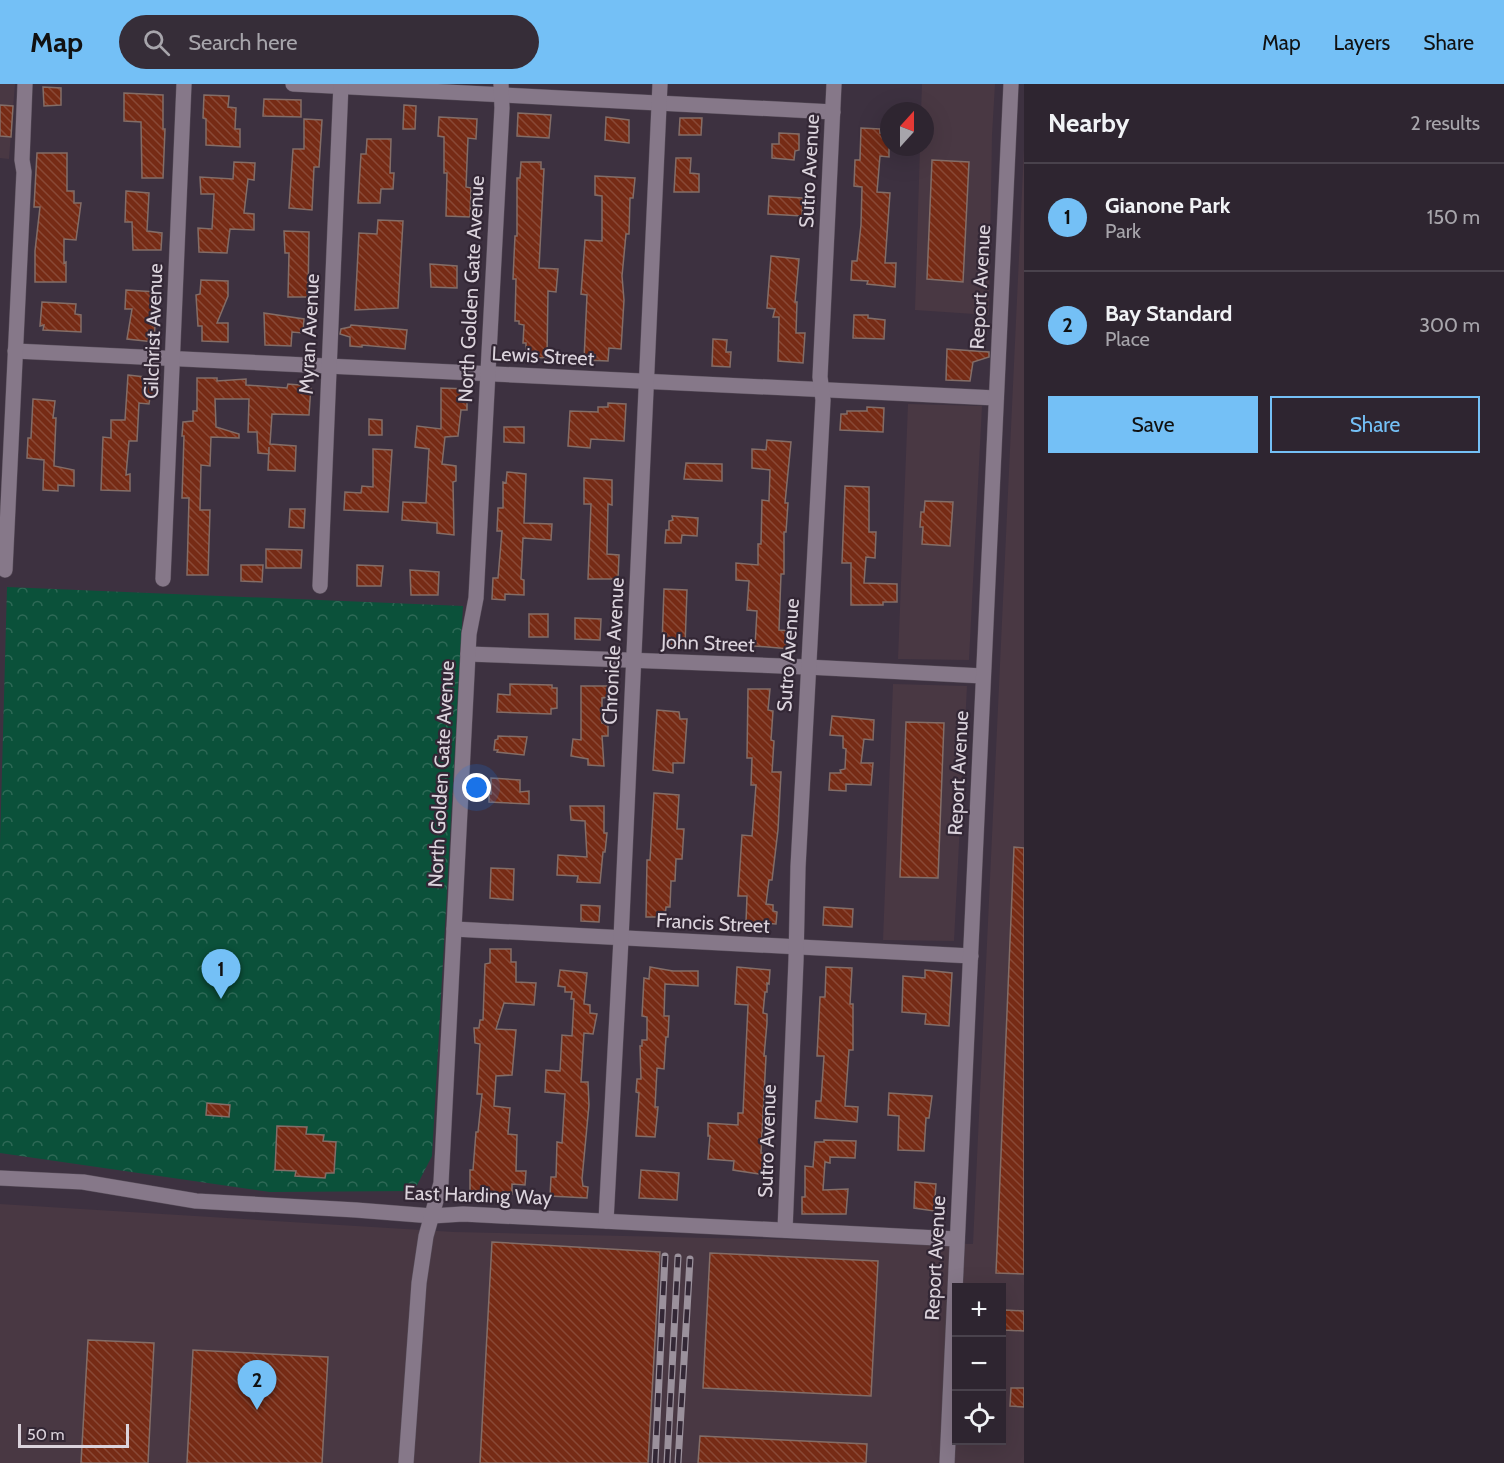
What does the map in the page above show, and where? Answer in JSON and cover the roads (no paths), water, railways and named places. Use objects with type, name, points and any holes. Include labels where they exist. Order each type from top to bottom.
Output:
[{"type":"street","points":[[5,570],[24,172],[22,160],[25,84]]},
{"type":"street","name":"Gilchrist Avenue","points":[[163,579],[184,84]]},
{"type":"street","points":[[293,84],[501,89],[833,112]]},
{"type":"street","name":"Chronicle Avenue","points":[[606,1221],[660,84]]},
{"type":"street","name":"Sutro Avenue","points":[[784,1230],[807,667],[823,400],[821,365],[834,84]]},
{"type":"street","name":"Report Avenue","points":[[947,1463],[1011,84]]},
{"type":"street","name":"Myran Avenue","points":[[320,586],[341,85]]},
{"type":"street","name":"North Golden Gate Avenue","points":[[406,1463],[418,1283],[426,1236],[441,1183],[469,634],[476,598],[501,89]]},
{"type":"street","name":"Lewis Street","points":[[15,351],[996,398]]},
{"type":"street","name":"John Street","points":[[468,654],[983,676]]},
{"type":"street","name":"Francis Street","points":[[454,929],[970,956]]},
{"type":"street","name":"East Harding Way","points":[[0,1178],[83,1182],[196,1201],[357,1209],[432,1216],[463,1214],[957,1239]]},
{"type":"railway","points":[[655,1463],[665,1256]]},
{"type":"railway","points":[[667,1463],[678,1257]]},
{"type":"railway","points":[[678,1463],[690,1259]]},
{"type":"place","name":"Gianone Park","points":[[221,999]]},
{"type":"place","name":"Bay Standard","points":[[257,1410]]}]
